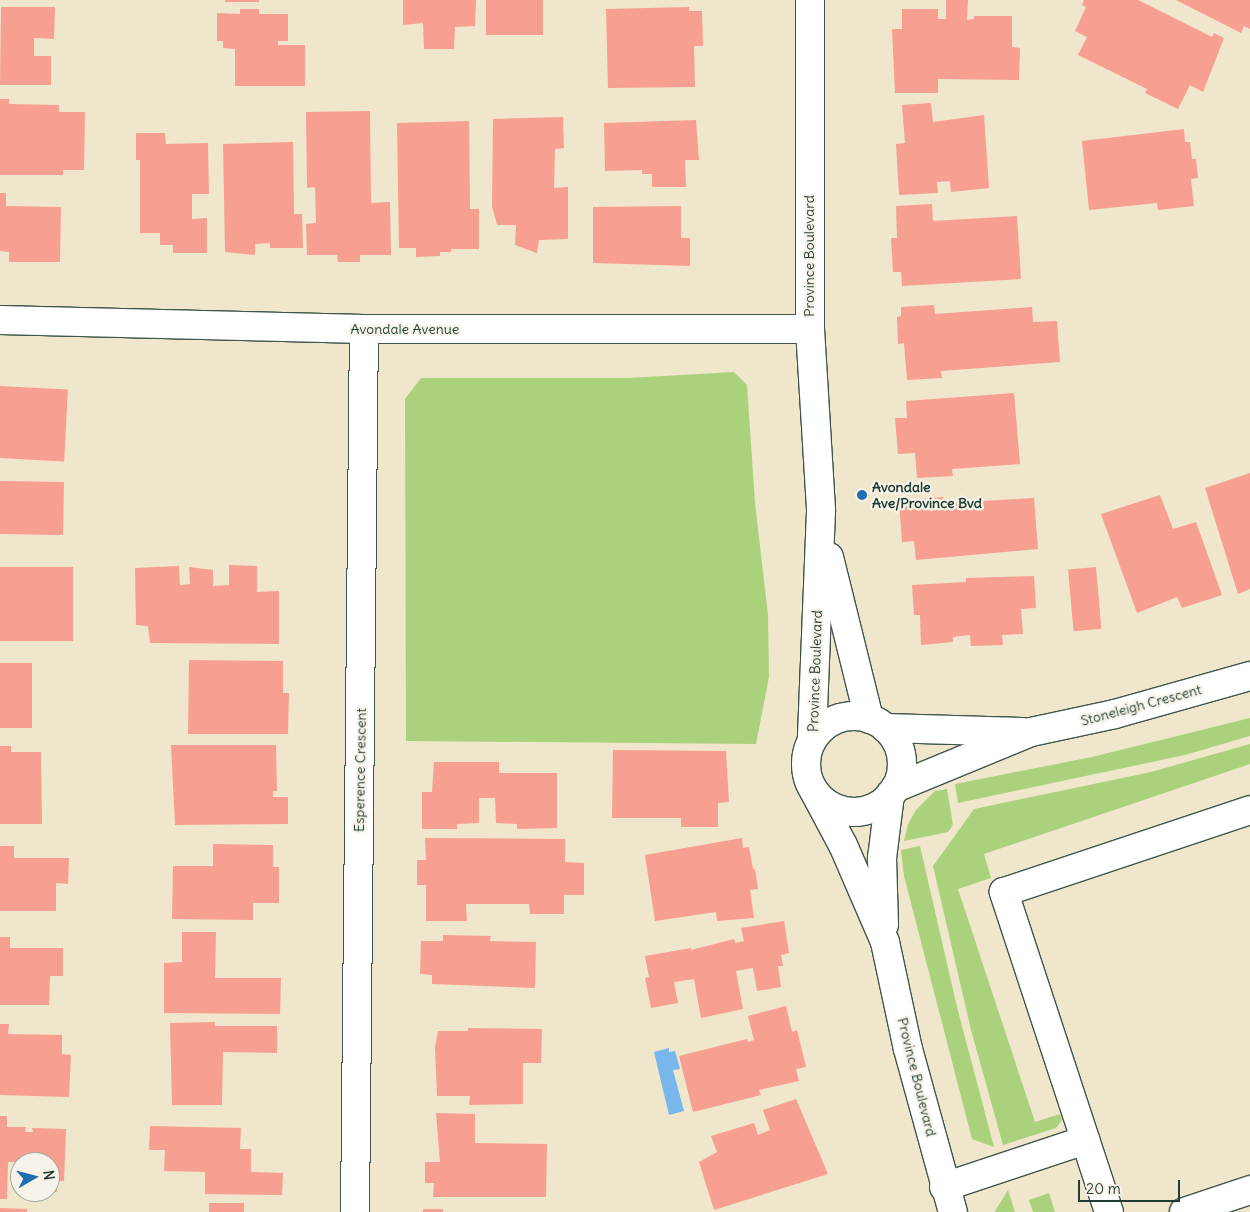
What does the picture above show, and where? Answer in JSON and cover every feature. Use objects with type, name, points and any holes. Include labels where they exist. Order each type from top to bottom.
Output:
[{"type":"street","name":"Province Boulevard","points":[[810,0],[810,329],[821,512],[812,740],[806,756],[807,774],[843,845],[885,942],[944,1187],[953,1212]]},
{"type":"street","name":"Avondale Avenue","points":[[0,320],[364,329],[810,329]]},
{"type":"street","name":"Esperence Crescent","points":[[355,1212],[364,329]]},
{"type":"street","name":"Province Boulevard","points":[[821,512],[833,576],[877,724]]},
{"type":"street","name":"Stoneleigh Crescent","points":[[893,792],[1031,732],[1115,714],[1250,676]]},
{"type":"street","name":"Province Boulevard","points":[[812,740],[824,726],[840,718],[858,716],[877,724],[896,741],[901,756],[882,858],[885,942]]},
{"type":"street","name":"Stoneleigh Crescent","points":[[877,724],[1031,732]]},
{"type":"street","points":[[814,790],[826,803],[841,811],[860,812],[876,807],[893,792]]},
{"type":"street","points":[[1108,1212],[1004,892],[1250,810]]},
{"type":"street","points":[[944,1187],[1085,1140]]},
{"type":"street","points":[[1184,1212],[1250,1190]]},
{"type":"green space","points":[[734,372],[747,385],[755,503],[768,615],[769,677],[756,744],[406,741],[405,399],[421,378],[628,378]]},
{"type":"green space","points":[[1250,718],[1250,736],[1185,755],[958,803],[955,784],[1092,757]]},
{"type":"green space","points":[[1250,744],[1250,764],[984,854],[991,878],[958,889],[1035,1122],[1060,1114],[1062,1120],[1056,1128],[1003,1145],[971,1030],[933,866],[974,809],[1151,772]]},
{"type":"green space","points":[[947,789],[953,825],[948,832],[904,841],[908,824],[916,810],[935,791]]},
{"type":"green space","points":[[920,846],[957,1007],[994,1147],[972,1139],[904,876],[901,850]]},
{"type":"green space","points":[[1008,1190],[1015,1212],[995,1212],[995,1211]]},
{"type":"green space","points":[[1049,1193],[1055,1212],[1033,1212],[1029,1200]]},
{"type":"water","points":[[669,1048],[669,1052],[675,1051],[680,1069],[673,1070],[684,1111],[669,1115],[654,1052]]},
{"type":"building","points":[[225,0],[259,0],[259,2],[225,2]]},
{"type":"building","points":[[403,0],[476,0],[475,26],[455,27],[454,49],[424,49],[423,23],[403,25]]},
{"type":"building","points":[[486,0],[543,0],[543,35],[486,35]]},
{"type":"building","points":[[946,0],[968,0],[967,20],[974,19],[974,16],[1012,16],[1012,47],[1020,48],[1019,80],[938,79],[938,93],[895,93],[892,29],[902,29],[902,9],[938,9],[938,19],[946,19]]},
{"type":"building","points":[[1084,0],[1138,0],[1212,37],[1214,33],[1224,38],[1203,92],[1190,85],[1178,109],[1145,93],[1147,89],[1078,55],[1087,37],[1075,31],[1086,7],[1082,5]]},
{"type":"building","points":[[1176,0],[1250,0],[1250,29],[1244,26],[1241,33]]},
{"type":"building","points":[[1,7],[55,7],[54,39],[34,38],[34,56],[51,56],[51,85],[0,85]]},
{"type":"building","points":[[689,7],[689,11],[702,11],[703,46],[694,46],[695,87],[608,88],[606,9]]},
{"type":"building","points":[[240,9],[259,9],[259,14],[288,14],[288,41],[278,41],[278,45],[305,45],[305,86],[235,86],[235,49],[223,48],[223,41],[217,41],[217,13],[240,14]]},
{"type":"building","points":[[0,99],[9,99],[9,104],[59,105],[59,112],[85,112],[84,170],[63,170],[63,175],[0,175]]},
{"type":"building","points":[[931,103],[933,122],[984,115],[989,188],[951,192],[950,181],[937,182],[938,193],[899,195],[896,144],[905,143],[902,105]]},
{"type":"building","points":[[370,111],[371,203],[390,202],[391,255],[360,255],[360,262],[338,262],[337,255],[307,255],[306,224],[316,223],[315,187],[307,188],[306,112]]},
{"type":"building","points":[[563,117],[564,148],[555,149],[554,188],[568,187],[568,239],[539,240],[537,253],[515,245],[516,225],[497,225],[492,206],[493,119]]},
{"type":"building","points":[[696,120],[699,160],[685,160],[686,187],[652,187],[652,174],[642,174],[642,170],[605,171],[604,123]]},
{"type":"building","points":[[469,121],[470,209],[479,209],[479,249],[451,249],[451,252],[440,252],[440,256],[416,257],[416,248],[399,248],[397,123]]},
{"type":"building","points":[[1184,129],[1185,142],[1190,142],[1192,159],[1196,159],[1198,178],[1191,179],[1194,206],[1158,210],[1157,203],[1089,210],[1082,141]]},
{"type":"building","points":[[136,133],[165,133],[166,144],[208,143],[209,194],[192,194],[192,219],[207,218],[207,253],[173,253],[173,245],[160,245],[160,233],[140,233],[140,160],[136,160]]},
{"type":"building","points":[[293,142],[294,214],[302,214],[303,248],[270,248],[270,243],[255,244],[255,255],[225,252],[223,144]]},
{"type":"building","points":[[0,193],[6,193],[6,206],[61,207],[60,262],[9,262],[9,252],[0,251]]},
{"type":"building","points":[[932,204],[933,221],[1017,216],[1021,279],[902,286],[901,272],[893,272],[891,238],[897,238],[896,206]]},
{"type":"building","points":[[681,206],[681,238],[690,238],[690,266],[593,263],[593,207]]},
{"type":"building","points":[[934,305],[935,314],[1032,307],[1033,322],[1057,321],[1060,362],[941,371],[942,378],[907,380],[904,343],[898,344],[897,317],[901,316],[901,307]]},
{"type":"building","points":[[0,386],[68,390],[64,461],[0,458]]},
{"type":"building","points":[[1014,393],[1020,464],[952,469],[953,476],[917,478],[915,453],[898,454],[895,418],[907,418],[906,401]]},
{"type":"building","points":[[1250,473],[1250,589],[1238,594],[1205,488]]},
{"type":"building","points":[[0,481],[64,482],[63,535],[0,534]]},
{"type":"building","points":[[1160,495],[1173,529],[1196,522],[1222,595],[1182,608],[1177,597],[1137,613],[1101,514]]},
{"type":"building","points":[[943,497],[944,503],[1034,498],[1038,549],[916,560],[914,541],[902,542],[899,501]]},
{"type":"building","points":[[229,565],[257,566],[257,592],[279,591],[279,644],[150,643],[148,626],[136,625],[135,568],[179,566],[180,585],[190,584],[189,567],[213,570],[213,586],[229,585]]},
{"type":"building","points":[[0,567],[73,567],[73,641],[0,641]]},
{"type":"building","points":[[1096,567],[1101,629],[1074,631],[1068,569]]},
{"type":"building","points":[[1034,576],[1036,608],[1021,609],[1023,634],[1002,635],[1003,645],[971,646],[970,635],[953,637],[953,642],[921,645],[920,615],[914,615],[912,585],[966,582],[966,578]]},
{"type":"building","points":[[189,660],[283,661],[283,693],[289,693],[288,734],[188,734]]},
{"type":"building","points":[[0,663],[32,663],[32,728],[0,728]]},
{"type":"building","points":[[171,745],[276,745],[277,791],[273,791],[273,797],[288,797],[288,824],[175,825]]},
{"type":"building","points":[[0,746],[11,746],[11,752],[41,752],[42,824],[0,824]]},
{"type":"building","points":[[613,750],[726,751],[729,802],[718,803],[718,827],[681,827],[681,818],[612,818]]},
{"type":"building","points":[[434,762],[499,762],[499,773],[557,773],[557,828],[517,829],[517,824],[496,823],[495,798],[479,798],[479,823],[457,824],[457,829],[422,829],[422,792],[432,792]]},
{"type":"building","points":[[425,838],[565,839],[565,862],[584,863],[584,895],[564,895],[564,914],[530,914],[529,904],[466,904],[467,921],[426,921],[426,885],[417,885],[417,860],[426,860]]},
{"type":"building","points":[[742,838],[743,848],[749,847],[758,889],[750,890],[754,918],[717,921],[716,912],[655,921],[645,855]]},
{"type":"building","points":[[213,844],[273,845],[273,867],[279,867],[279,903],[253,903],[253,920],[172,919],[173,866],[213,866]]},
{"type":"building","points":[[0,846],[14,846],[14,858],[69,858],[68,884],[56,883],[56,911],[0,911]]},
{"type":"building","points":[[784,921],[789,953],[781,955],[783,966],[778,966],[781,987],[757,991],[753,968],[736,971],[743,1009],[701,1018],[694,979],[674,982],[678,1003],[651,1008],[645,978],[649,977],[645,956],[691,948],[691,950],[734,939],[735,943],[744,941],[741,928]]},
{"type":"building","points":[[182,932],[216,932],[215,978],[281,978],[280,1014],[164,1013],[164,963],[182,962]]},
{"type":"building","points":[[443,935],[491,936],[490,941],[536,942],[535,988],[432,984],[432,975],[420,974],[421,941],[443,941]]},
{"type":"building","points":[[0,937],[10,937],[10,948],[63,948],[63,976],[50,976],[49,1005],[0,1005]]},
{"type":"building","points":[[786,1006],[792,1032],[797,1030],[806,1067],[796,1069],[799,1081],[759,1090],[761,1095],[693,1112],[679,1056],[747,1039],[748,1042],[754,1040],[748,1016]]},
{"type":"building","points":[[215,1022],[215,1026],[277,1026],[277,1053],[223,1052],[222,1105],[172,1105],[170,1023]]},
{"type":"building","points":[[0,1024],[9,1024],[8,1034],[62,1035],[62,1054],[71,1055],[69,1097],[0,1095]]},
{"type":"building","points":[[468,1028],[542,1029],[541,1063],[523,1063],[523,1104],[469,1105],[470,1096],[437,1096],[435,1048],[438,1031],[468,1031]]},
{"type":"building","points":[[796,1099],[828,1174],[714,1210],[699,1162],[717,1152],[711,1136],[754,1123],[758,1135],[770,1130],[763,1110]]},
{"type":"building","points":[[436,1113],[475,1114],[475,1143],[547,1144],[546,1197],[433,1197],[434,1183],[425,1183],[425,1162],[440,1162]]},
{"type":"building","points":[[0,1116],[7,1116],[7,1127],[26,1127],[25,1132],[33,1132],[32,1128],[66,1129],[64,1181],[60,1181],[60,1152],[10,1152],[7,1199],[0,1199]]},
{"type":"building","points":[[150,1126],[241,1128],[240,1149],[251,1149],[251,1172],[283,1173],[282,1195],[205,1194],[205,1172],[164,1171],[165,1150],[149,1150]]},
{"type":"building","points":[[209,1203],[244,1203],[244,1212],[209,1212]]},
{"type":"building","points":[[0,1208],[27,1209],[27,1212],[0,1212]]},
{"type":"building","points":[[423,1209],[443,1209],[443,1212],[423,1212]]},
{"type":"place","name":"Avondale Ave/Province Bvd","points":[[862,495]]}]
